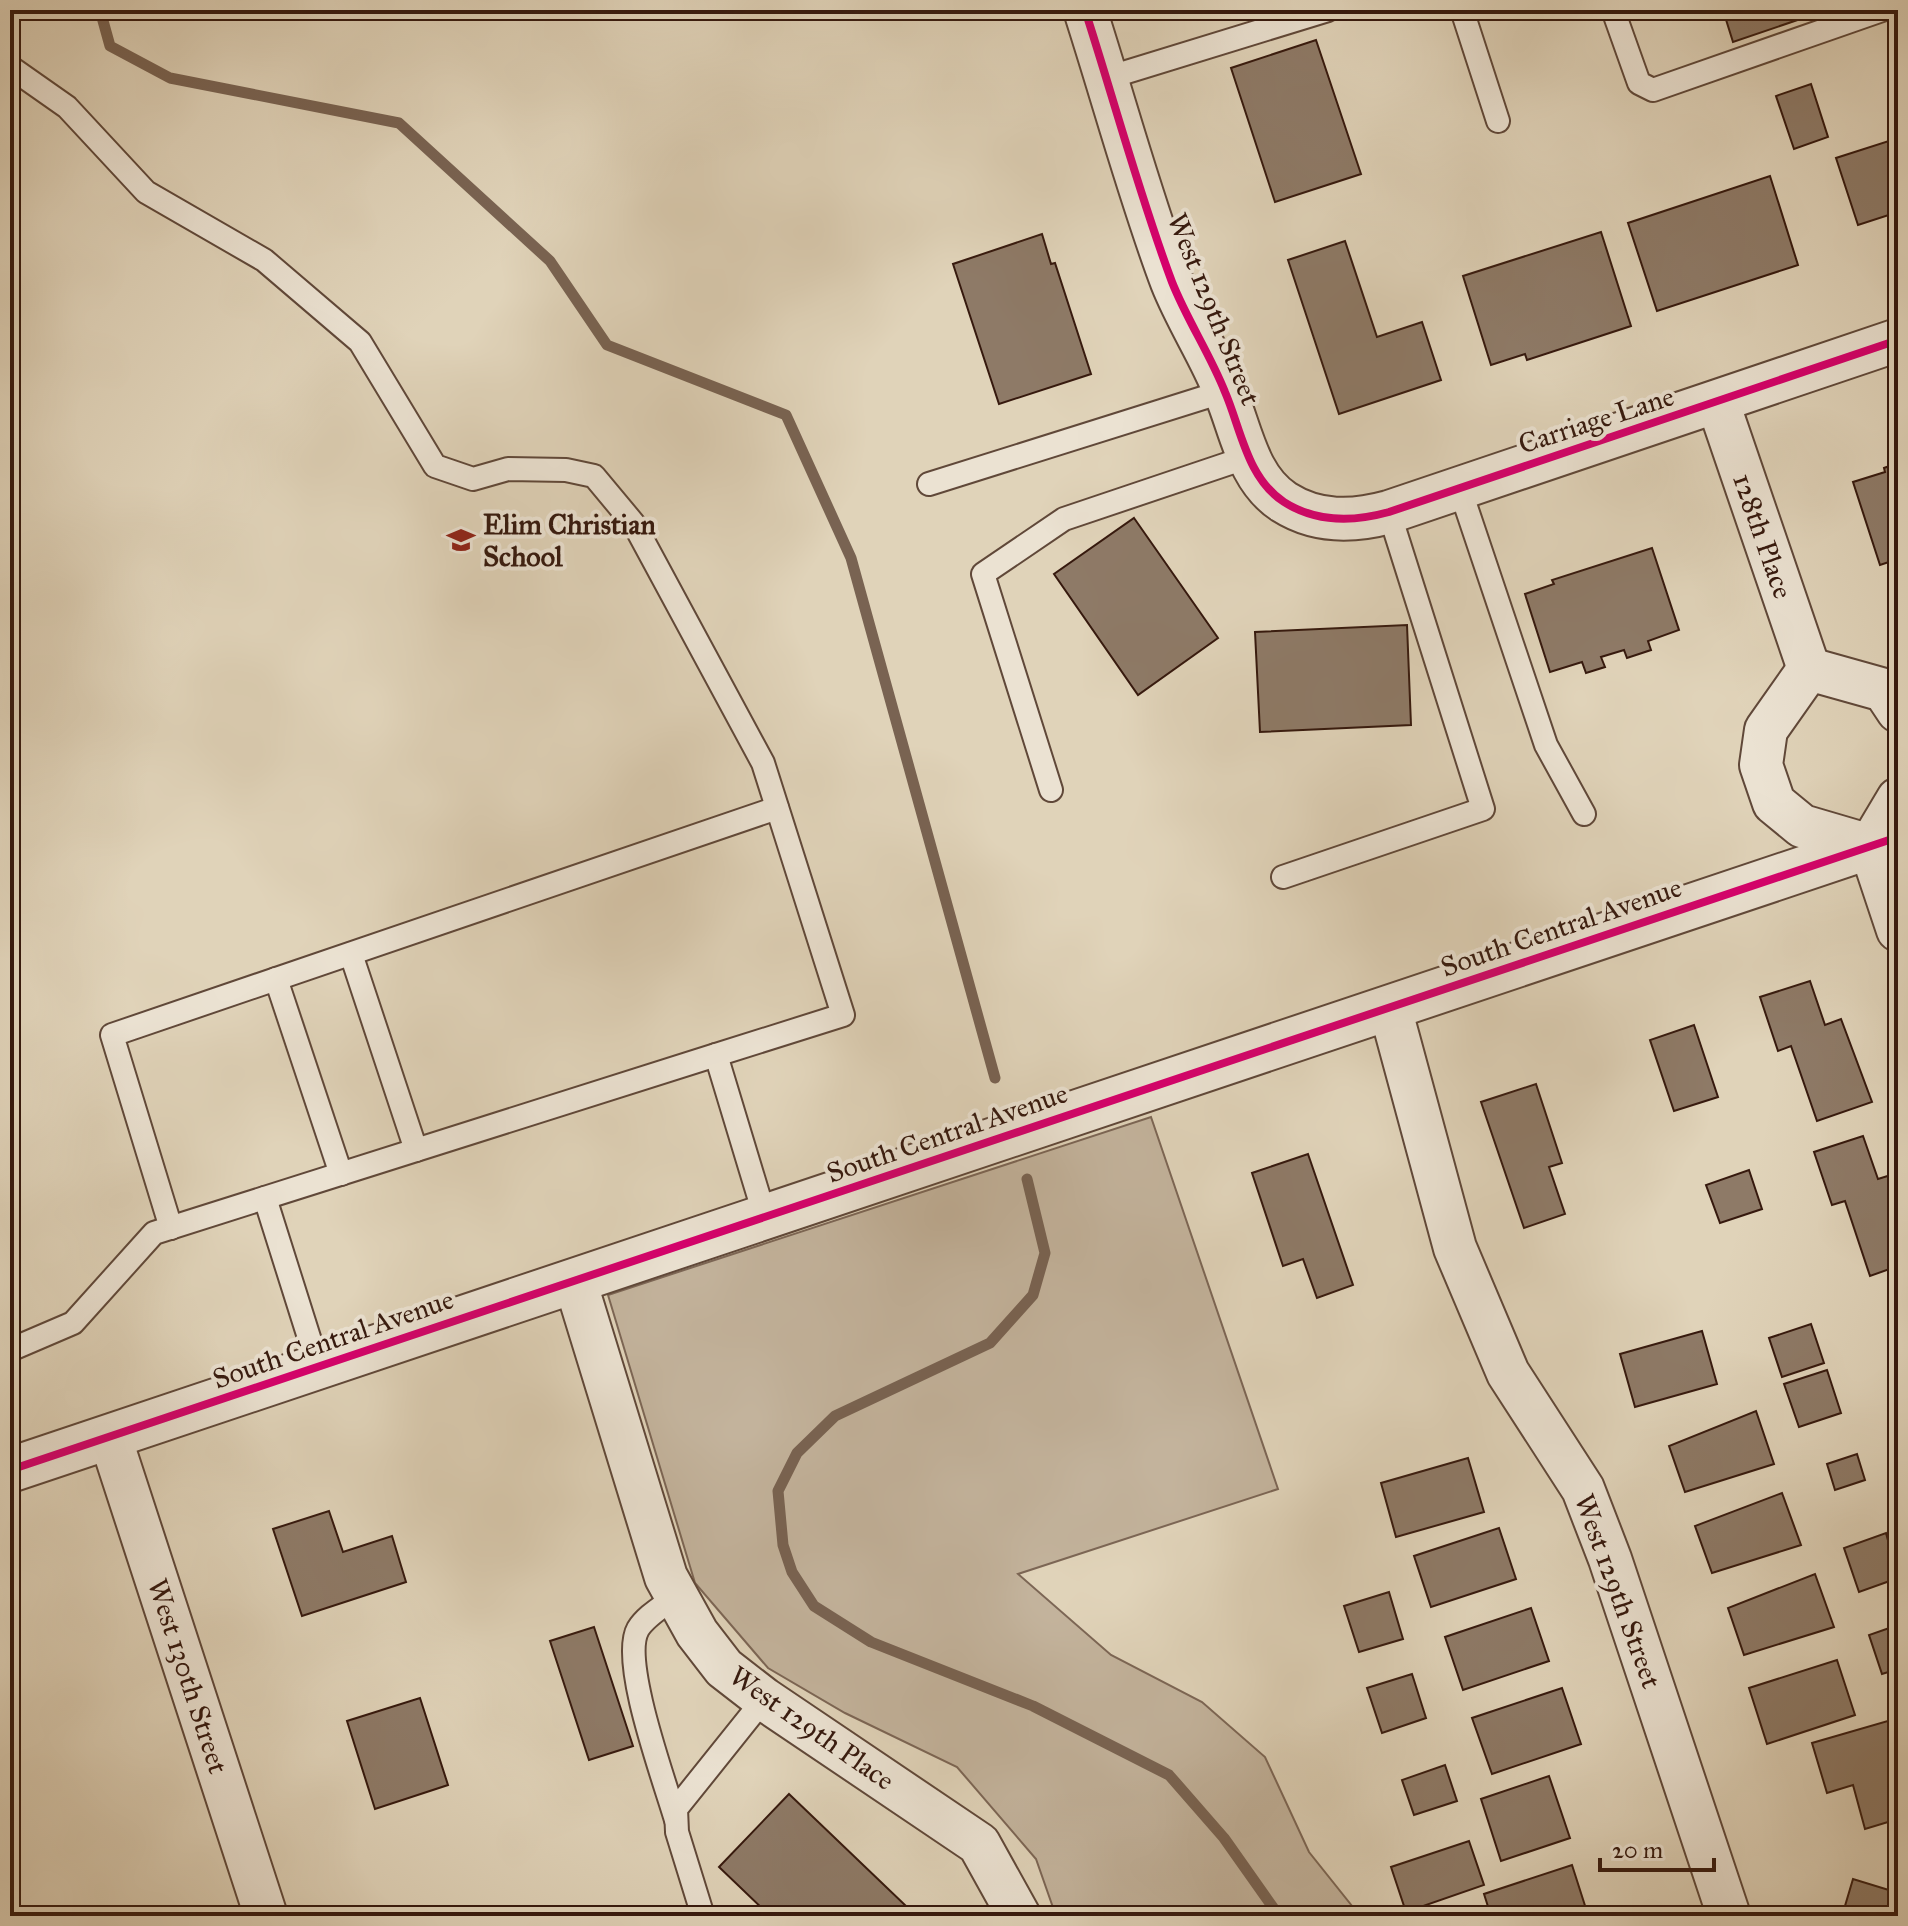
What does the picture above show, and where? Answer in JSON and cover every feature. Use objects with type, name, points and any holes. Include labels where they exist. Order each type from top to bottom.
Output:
[{"type":"street","name":"West 129th Street","points":[[1085,10],[1173,283],[1225,391],[1248,457],[1262,481],[1283,501],[1304,512]]},
{"type":"street","name":"Carriage Lane","points":[[1304,512],[1332,520],[1359,521],[1718,403],[1898,340]]},
{"type":"street","name":"128th Place","points":[[1718,403],[1809,669]]},
{"type":"street","points":[[1884,842],[1802,826],[1774,803],[1761,765],[1766,730],[1809,669],[1884,690],[1898,711]]},
{"type":"street","points":[[1898,799],[1884,842],[1898,930]]},
{"type":"street","name":"South Central Avenue","points":[[10,1470],[1884,842]]},
{"type":"street","name":"West 129th Street","points":[[1390,1008],[1455,1248],[1508,1373],[1583,1489],[1610,1559],[1729,1916]]},
{"type":"street","name":"West 129th Place","points":[[575,1281],[675,1597],[724,1668],[764,1699],[979,1844],[1019,1916]]},
{"type":"street","name":"West 130th Street","points":[[110,1437],[266,1916]]},
{"type":"lane","points":[[1107,78],[1328,10]]},
{"type":"lane","points":[[1462,10],[1498,121]]},
{"type":"lane","points":[[1613,10],[1639,83],[1653,90],[1882,10]]},
{"type":"lane","points":[[10,67],[67,107],[146,192],[264,260],[360,342],[435,466],[473,479],[508,469],[566,470],[594,476],[634,524],[763,763],[843,1015],[154,1233],[73,1323],[10,1350]]},
{"type":"lane","points":[[929,484],[1225,391]]},
{"type":"lane","points":[[1051,790],[983,574],[1064,519],[1248,457]]},
{"type":"lane","points":[[1460,489],[1546,745],[1584,814]]},
{"type":"lane","points":[[1283,877],[1483,809],[1389,512]]},
{"type":"lane","points":[[171,1228],[112,1035],[777,808]]},
{"type":"lane","points":[[351,954],[416,1150]]},
{"type":"lane","points":[[276,979],[341,1174]]},
{"type":"lane","points":[[716,1055],[765,1217]]},
{"type":"lane","points":[[265,1198],[318,1366]]},
{"type":"lane","points":[[675,1597],[644,1621],[632,1644],[632,1655],[639,1693],[676,1820],[683,1857],[703,1916]]},
{"type":"lane","points":[[676,1820],[682,1798],[764,1699]]},
{"type":"shaded area","points":[[1151,1117],[1278,1489],[1018,1574],[1111,1655],[1202,1702],[1265,1757],[1309,1852],[1360,1916],[1056,1916],[1036,1859],[957,1767],[845,1713],[768,1668],[695,1583],[608,1295]]},
{"type":"building","points":[[753,10],[780,10],[756,18]]},
{"type":"building","points":[[1723,10],[1817,10],[1818,13],[1733,42]]},
{"type":"building","points":[[1316,40],[1361,174],[1275,202],[1231,68]]},
{"type":"building","points":[[1811,84],[1828,137],[1794,149],[1776,96]]},
{"type":"building","points":[[1898,138],[1898,212],[1858,225],[1836,158]]},
{"type":"building","points":[[1770,176],[1798,265],[1657,311],[1628,223]]},
{"type":"building","points":[[1601,232],[1631,326],[1527,360],[1525,354],[1491,365],[1463,276]]},
{"type":"building","points":[[1042,234],[1051,264],[1055,263],[1091,374],[999,404],[953,264]]},
{"type":"building","points":[[1345,241],[1377,337],[1422,322],[1441,380],[1339,414],[1288,260]]},
{"type":"building","points":[[1898,463],[1898,559],[1880,565],[1853,482],[1885,472],[1884,468]]},
{"type":"building","points":[[1134,518],[1218,638],[1138,695],[1054,574]]},
{"type":"building","points":[[1652,548],[1679,630],[1648,641],[1651,650],[1627,658],[1624,650],[1601,657],[1605,667],[1586,673],[1582,662],[1550,672],[1525,594],[1554,584],[1552,580]]},
{"type":"building","points":[[1407,625],[1411,725],[1260,732],[1255,632]]},
{"type":"building","points":[[1810,981],[1825,1025],[1841,1019],[1872,1102],[1817,1121],[1791,1046],[1778,1051],[1760,997]]},
{"type":"building","points":[[1694,1025],[1718,1097],[1674,1111],[1650,1040]]},
{"type":"building","points":[[1536,1084],[1562,1163],[1549,1167],[1565,1214],[1524,1228],[1481,1102]]},
{"type":"building","points":[[1863,1136],[1878,1179],[1894,1174],[1898,1185],[1898,1266],[1870,1276],[1845,1201],[1832,1205],[1814,1152]]},
{"type":"building","points":[[1308,1154],[1353,1285],[1317,1298],[1303,1259],[1283,1266],[1252,1173]]},
{"type":"building","points":[[1749,1170],[1762,1209],[1720,1223],[1706,1185]]},
{"type":"building","points":[[1811,1324],[1824,1363],[1782,1377],[1769,1338]]},
{"type":"building","points":[[1702,1331],[1717,1384],[1635,1407],[1620,1354]]},
{"type":"building","points":[[1827,1370],[1841,1413],[1799,1427],[1784,1384]]},
{"type":"building","points":[[1756,1411],[1774,1464],[1685,1492],[1669,1446]]},
{"type":"building","points":[[1857,1454],[1865,1480],[1835,1490],[1827,1464]]},
{"type":"building","points":[[1468,1458],[1484,1512],[1396,1537],[1381,1483]]},
{"type":"building","points":[[1782,1493],[1801,1545],[1712,1573],[1695,1526]]},
{"type":"building","points":[[329,1511],[343,1552],[392,1536],[406,1582],[302,1616],[273,1529]]},
{"type":"building","points":[[1499,1528],[1516,1579],[1431,1607],[1414,1556]]},
{"type":"building","points":[[1886,1533],[1898,1578],[1859,1592],[1844,1548]]},
{"type":"building","points":[[1815,1574],[1834,1627],[1744,1655],[1728,1608]]},
{"type":"building","points":[[1389,1592],[1403,1639],[1359,1652],[1344,1606]]},
{"type":"building","points":[[1531,1608],[1549,1661],[1463,1690],[1445,1637]]},
{"type":"building","points":[[1898,1625],[1898,1669],[1882,1674],[1869,1635]]},
{"type":"building","points":[[594,1627],[633,1746],[589,1760],[550,1641]]},
{"type":"building","points":[[1837,1660],[1855,1715],[1767,1744],[1749,1688]]},
{"type":"building","points":[[1412,1674],[1426,1718],[1382,1733],[1367,1688]]},
{"type":"building","points":[[1562,1688],[1581,1744],[1492,1774],[1472,1718]]},
{"type":"building","points":[[420,1698],[448,1785],[375,1809],[347,1721]]},
{"type":"building","points":[[1898,1718],[1898,1819],[1865,1829],[1853,1785],[1827,1793],[1812,1743]]},
{"type":"building","points":[[1445,1765],[1457,1801],[1414,1815],[1402,1780]]},
{"type":"building","points":[[1549,1776],[1570,1838],[1501,1861],[1481,1799]]},
{"type":"building","points":[[789,1794],[906,1906],[896,1916],[770,1916],[719,1867]]},
{"type":"building","points":[[1469,1841],[1484,1885],[1406,1912],[1391,1867]]},
{"type":"building","points":[[1572,1865],[1588,1915],[1491,1916],[1484,1894]]},
{"type":"building","points":[[1898,1872],[1898,1916],[1842,1916],[1853,1879],[1892,1891]]},
{"type":"waterway","points":[[100,10],[110,46],[170,78],[399,123],[550,261],[607,345],[786,415],[851,558],[995,1078]]},
{"type":"waterway","points":[[1027,1179],[1045,1253],[1033,1295],[990,1343],[835,1416],[797,1453],[778,1491],[783,1545],[792,1572],[814,1606],[871,1642],[1033,1706],[1169,1775],[1224,1838],[1279,1916]]},
{"type":"cycle path","points":[[1085,10],[1172,282],[1219,378],[1253,466],[1271,492],[1309,514],[1349,519],[1389,512],[1898,340]]},
{"type":"cycle path","points":[[10,1470],[1898,837]]},
{"type":"place","name":"Elim Christian School","points":[[461,540]]}]
